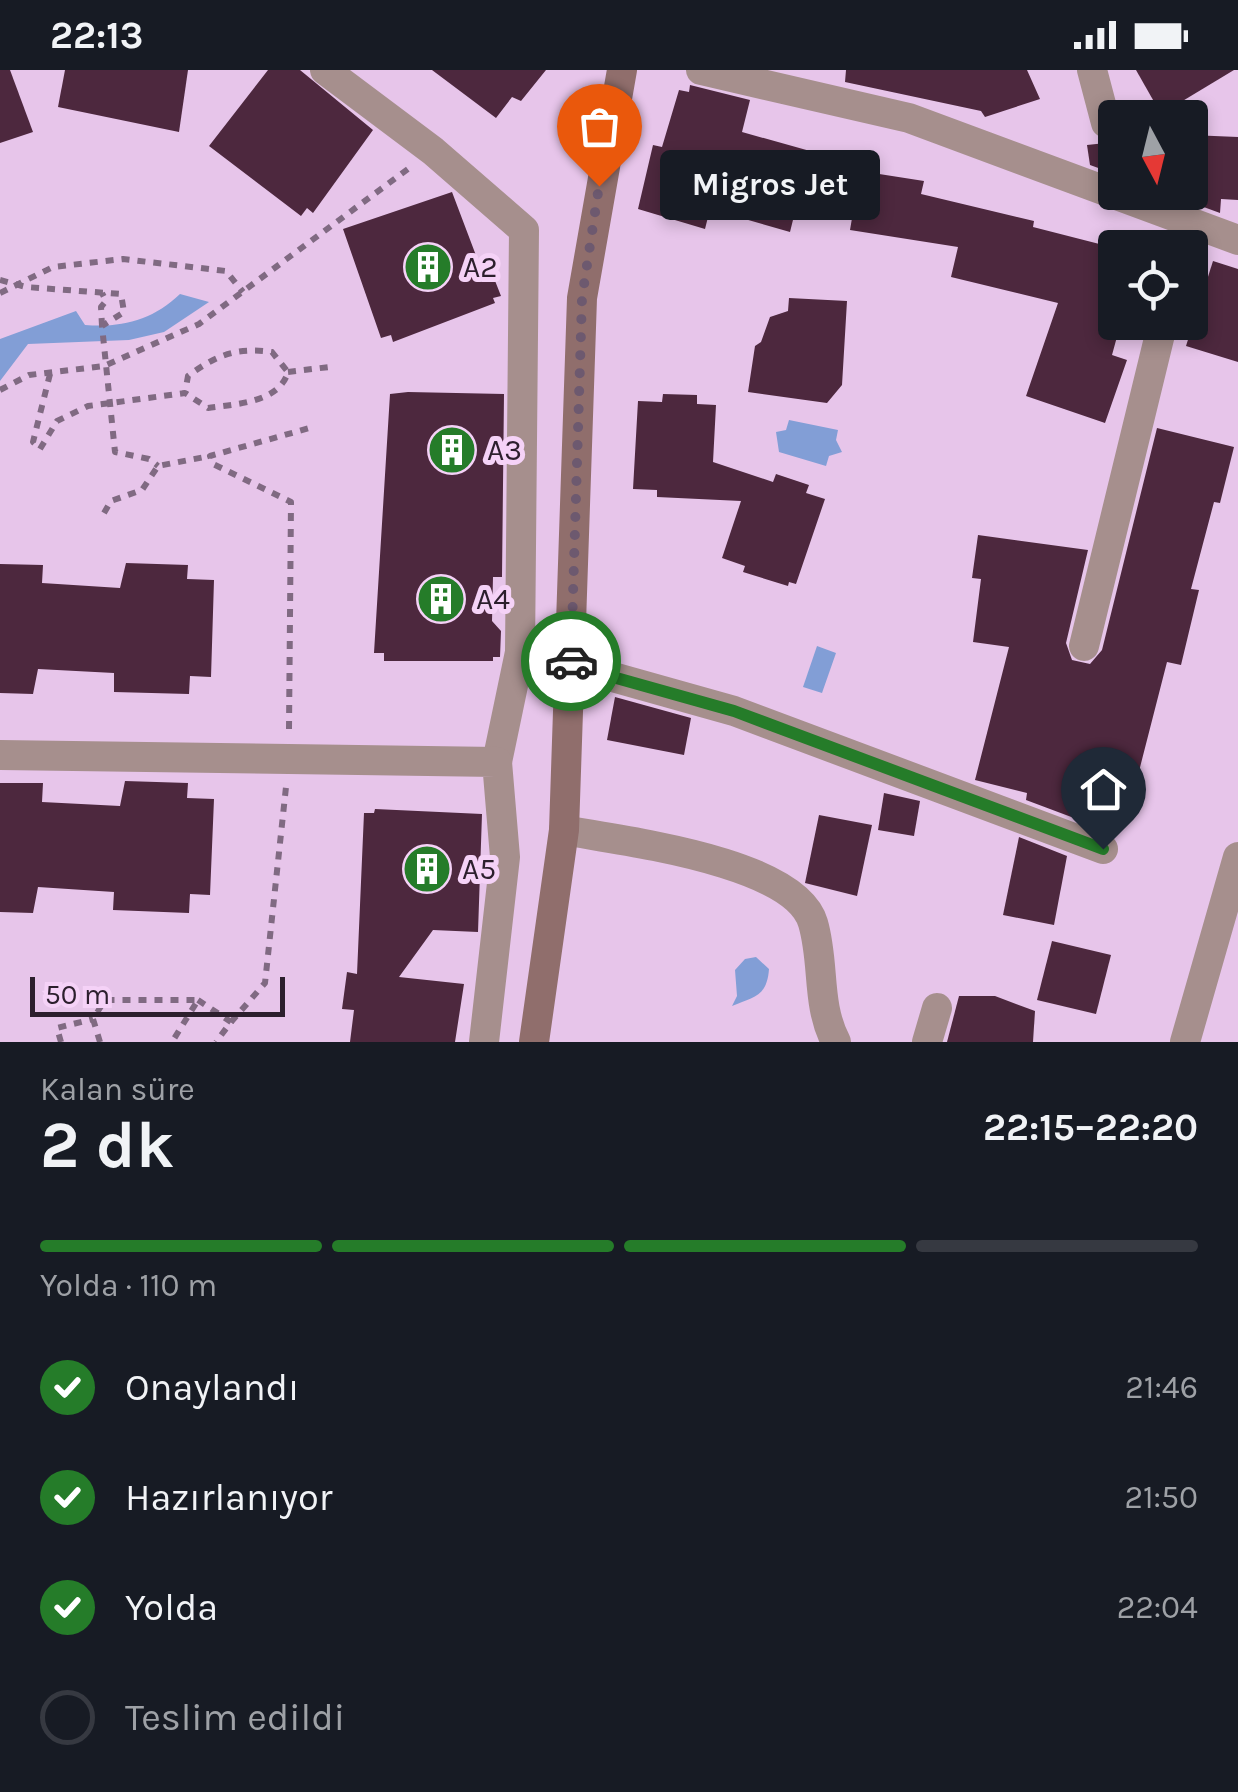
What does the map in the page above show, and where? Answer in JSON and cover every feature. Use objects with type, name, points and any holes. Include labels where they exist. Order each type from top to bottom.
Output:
[{"type":"street","points":[[326,70],[433,151],[524,230],[520,652],[497,762],[504,857],[484,1042]]},
{"type":"street","points":[[534,1042],[564,830],[582,298],[622,70]]},
{"type":"street","points":[[701,70],[910,118],[1172,230]]},
{"type":"street","points":[[1092,70],[1100,100]]},
{"type":"street","points":[[1208,237],[1238,240]]},
{"type":"street","points":[[1084,646],[1159,340]]},
{"type":"street","points":[[570,665],[734,711],[1103,849]]},
{"type":"street","points":[[0,755],[497,762]]},
{"type":"street","points":[[564,830],[726,861],[800,900],[813,922],[824,1018],[836,1042]]},
{"type":"street","points":[[1186,1042],[1238,857]]},
{"type":"street","points":[[927,1042],[938,1008]]},
{"type":"path","points":[[0,390],[30,375],[104,366],[199,324],[433,151]]},
{"type":"path","points":[[0,293],[53,267],[123,259],[226,271],[243,292]]},
{"type":"path","points":[[0,280],[16,285],[121,294],[126,303],[124,312],[102,326]]},
{"type":"path","points":[[101,292],[106,301],[101,308],[104,366],[115,452],[148,459],[158,466]]},
{"type":"path","points":[[185,393],[188,376],[214,357],[246,348],[272,352],[288,372]]},
{"type":"path","points":[[288,372],[329,368]]},
{"type":"path","points":[[50,374],[35,448],[40,449],[56,421],[88,406],[185,393],[208,408],[227,406],[268,396],[285,384],[288,372]]},
{"type":"path","points":[[104,514],[111,501],[142,490],[158,466],[313,427]]},
{"type":"path","points":[[210,456],[213,464],[291,502],[289,760],[264,984],[216,1042]]},
{"type":"path","points":[[100,1042],[94,1019],[105,1000],[198,1000],[232,1022]]},
{"type":"path","points":[[172,1042],[198,1000]]},
{"type":"path","points":[[61,1042],[57,1028],[94,1019]]},
{"type":"water","points":[[180,294],[209,302],[164,332],[129,340],[28,344],[0,381],[0,339],[76,311],[85,325],[136,320],[159,310]]},
{"type":"water","points":[[789,420],[838,430],[836,440],[842,452],[829,456],[826,466],[779,452],[776,432],[786,430]]},
{"type":"water","points":[[817,646],[836,653],[822,693],[803,687]]},
{"type":"water","points":[[756,957],[769,969],[765,986],[757,995],[732,1006],[737,996],[735,970],[745,959]]},
{"type":"building","points":[[0,70],[10,70],[33,132],[0,143]]},
{"type":"building","points":[[65,70],[188,70],[179,132],[58,107]]},
{"type":"building","points":[[268,70],[300,70],[373,130],[313,213],[307,208],[301,216],[209,146]]},
{"type":"building","points":[[432,70],[546,70],[521,101],[512,97],[496,118]]},
{"type":"building","points":[[846,70],[1027,70],[1040,99],[985,117],[981,111],[845,82]]},
{"type":"building","points":[[1136,70],[1234,70],[1184,100],[1153,100]]},
{"type":"building","points":[[690,85],[750,100],[742,132],[810,151],[790,232],[710,209],[705,229],[638,209],[653,145],[662,147],[679,90],[689,92]]},
{"type":"building","points":[[1208,136],[1238,137],[1238,200],[1221,199],[1220,213],[1208,209]]},
{"type":"building","points":[[1098,144],[1098,168],[1090,165],[1087,145]]},
{"type":"building","points":[[860,171],[924,181],[921,194],[1034,221],[1033,227],[1098,244],[1098,340],[1116,340],[1112,355],[1127,360],[1105,423],[1026,396],[1058,303],[951,277],[958,247],[850,230]]},
{"type":"building","name":"A2","points":[[452,192],[480,266],[490,268],[501,296],[493,298],[495,303],[393,342],[391,335],[381,338],[343,229]]},
{"type":"building","points":[[1213,261],[1238,269],[1238,362],[1186,346],[1188,340],[1208,340],[1208,277]]},
{"type":"building","points":[[789,298],[847,301],[842,385],[827,403],[748,392],[755,346],[761,342],[770,317],[788,311]]},
{"type":"building","points":[[390,394],[504,394],[502,577],[493,577],[492,621],[501,631],[500,657],[493,657],[493,661],[384,661],[384,653],[374,653]]},
{"type":"building","points":[[663,394],[697,395],[697,404],[716,405],[713,462],[773,482],[776,474],[809,485],[806,493],[825,499],[796,584],[789,582],[788,586],[743,572],[745,566],[722,558],[741,501],[657,497],[657,490],[633,489],[638,401],[662,402]]},
{"type":"building","points":[[1157,428],[1234,447],[1220,503],[1214,502],[1191,589],[1199,590],[1181,665],[1167,662],[1127,818],[1077,806],[1074,818],[1026,800],[1027,793],[975,780],[1009,647],[973,642],[981,579],[972,578],[978,535],[1088,550],[1066,643],[1072,660],[1090,664],[1102,650]]},
{"type":"building","points":[[126,563],[188,565],[187,579],[214,580],[211,677],[190,676],[189,694],[114,692],[114,673],[38,669],[33,694],[0,693],[0,564],[43,565],[42,583],[120,588]]},
{"type":"building","points":[[615,697],[691,718],[684,755],[607,740]]},
{"type":"building","points":[[125,781],[188,783],[187,798],[214,799],[210,895],[190,894],[189,913],[113,910],[114,892],[38,887],[33,913],[0,912],[0,783],[43,783],[42,802],[120,806]]},
{"type":"building","points":[[884,793],[920,801],[914,836],[878,830]]},
{"type":"building","points":[[375,809],[482,814],[478,932],[433,930],[399,977],[464,984],[455,1042],[350,1042],[354,1010],[342,1009],[347,972],[357,974],[364,813],[374,813]]},
{"type":"building","points":[[819,815],[872,825],[857,896],[805,883]]},
{"type":"building","points":[[1019,837],[1067,856],[1054,925],[1003,915]]},
{"type":"building","points":[[1052,941],[1111,955],[1096,1014],[1037,1000]]},
{"type":"building","points":[[959,996],[995,996],[1035,1011],[1033,1042],[947,1042]]},
{"type":"way so far","points":[[571,661],[582,298],[599,186]]},
{"type":"place","name":"Migros Jet","points":[[599,186]]},
{"type":"place","name":"A2","points":[[428,267]]},
{"type":"place","name":"A3","points":[[452,450]]},
{"type":"place","name":"A4","points":[[441,599]]},
{"type":"place","name":"A5","points":[[427,869]]},
{"type":"route","points":[[571,661],[570,665],[734,711],[1103,849]]}]
